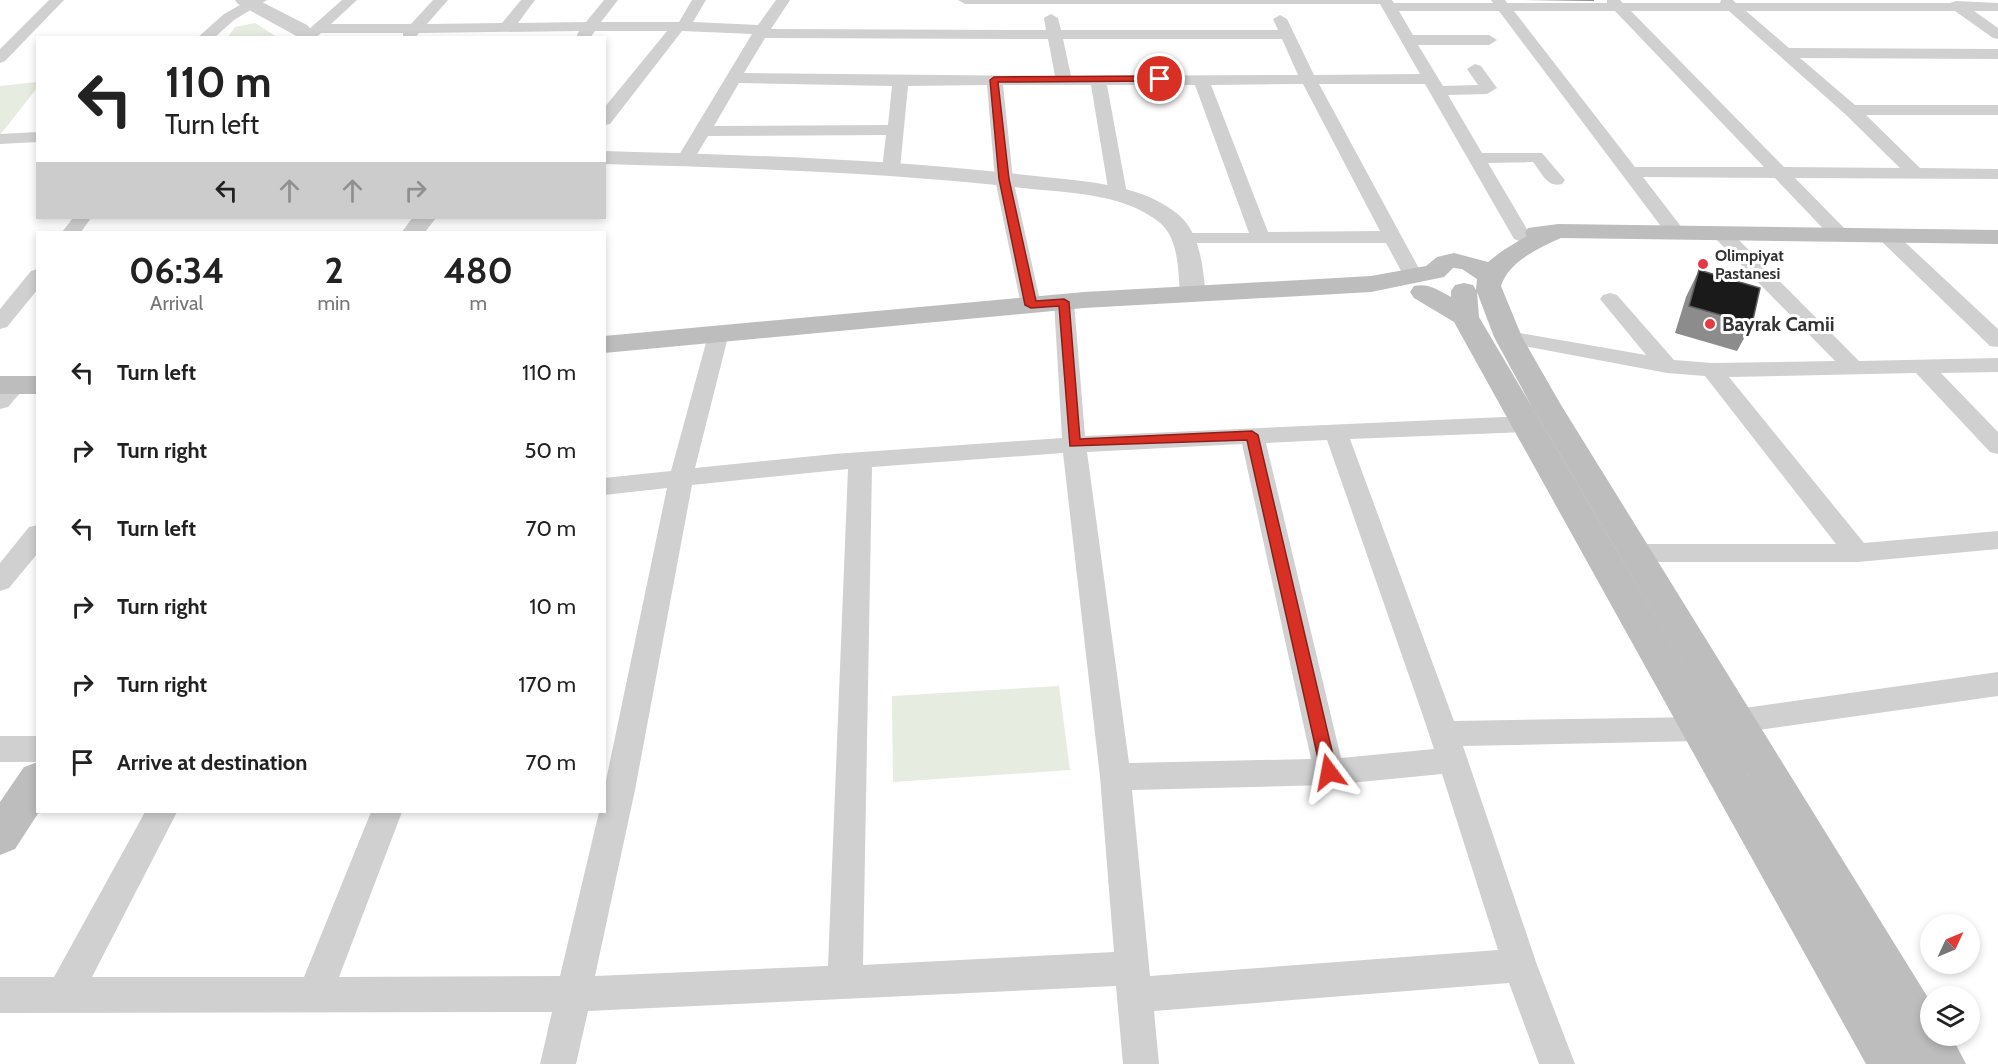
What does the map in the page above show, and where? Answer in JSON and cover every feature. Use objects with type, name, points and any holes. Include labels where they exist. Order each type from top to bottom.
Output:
[{"type":"main road","points":[[1455,284],[1485,246],[1558,231],[1998,237]]},
{"type":"main road","points":[[606,345],[1064,302],[1371,284],[1455,284],[1506,260],[1527,238]]},
{"type":"main road","points":[[1455,284],[1508,337],[1546,405],[1942,1064]]},
{"type":"main road","points":[[1455,284],[1526,424],[1892,1064]]},
{"type":"main road","points":[[0,836],[36,782]]},
{"type":"street","points":[[3,52],[57,0]]},
{"type":"street","points":[[312,34],[350,0]]},
{"type":"street","points":[[411,33],[441,0]]},
{"type":"street","points":[[507,27],[528,0]]},
{"type":"street","points":[[583,36],[611,0]]},
{"type":"street","points":[[606,118],[681,26],[699,0]]},
{"type":"street","points":[[685,160],[761,32],[783,0]]},
{"type":"street","points":[[965,0],[1271,0],[1501,4],[1954,4],[1998,7]]},
{"type":"street","points":[[1048,0],[1064,79]]},
{"type":"street","points":[[1271,0],[1308,79],[1392,237],[1455,284]]},
{"type":"street","points":[[206,36],[252,2],[312,34],[484,32],[507,27],[681,26],[761,32],[1288,34]]},
{"type":"street","points":[[1385,2],[1476,158],[1527,238]]},
{"type":"street","points":[[1501,4],[1676,233]]},
{"type":"street","points":[[1616,4],[1840,235]]},
{"type":"street","points":[[1729,4],[1789,53],[1916,174]]},
{"type":"street","points":[[1954,4],[1998,35]]},
{"type":"street","points":[[1408,40],[1489,40]]},
{"type":"street","points":[[3,52],[28,47]]},
{"type":"street","points":[[1789,53],[1998,54]]},
{"type":"street","points":[[733,78],[901,81],[1308,79],[1489,88],[1476,69]]},
{"type":"street","points":[[1098,79],[1118,194]]},
{"type":"street","points":[[1201,79],[1261,238]]},
{"type":"street","points":[[994,80],[1004,179],[1031,305]]},
{"type":"street","points":[[891,169],[893,130],[901,81]]},
{"type":"street","points":[[1851,110],[1998,110]]},
{"type":"street","points":[[702,131],[893,130]]},
{"type":"street","points":[[0,139],[36,137]]},
{"type":"street","points":[[606,157],[891,169],[1004,179],[1118,194],[1153,208],[1167,217],[1185,239],[1193,294]]},
{"type":"street","points":[[1476,158],[1536,157],[1556,180]]},
{"type":"street","points":[[1630,172],[1998,174]]},
{"type":"street","points":[[71,231],[81,219]]},
{"type":"street","points":[[413,231],[423,219]]},
{"type":"street","points":[[1721,233],[1852,366]]},
{"type":"street","points":[[1886,236],[1998,341]]},
{"type":"street","points":[[1185,239],[1392,237]]},
{"type":"street","points":[[0,323],[36,278]]},
{"type":"street","points":[[1610,299],[1667,366]]},
{"type":"street","points":[[1064,302],[1074,443],[1115,777],[1141,1064]]},
{"type":"street","points":[[558,1064],[620,790],[681,477],[718,333]]},
{"type":"street","points":[[1508,337],[1667,366],[1712,370],[1998,365]]},
{"type":"street","points":[[1921,365],[1998,446]]},
{"type":"street","points":[[1712,370],[1858,553]]},
{"type":"street","points":[[606,487],[681,477],[860,460],[1074,443],[1526,424]]},
{"type":"street","points":[[1336,432],[1447,747],[1520,965],[1557,1064]]},
{"type":"street","points":[[1252,435],[1329,772]]},
{"type":"street","points":[[844,984],[860,460]]},
{"type":"street","points":[[0,581],[36,536]]},
{"type":"street","points":[[1636,554],[1858,553],[1998,540]]},
{"type":"street","points":[[1737,721],[1998,684]]},
{"type":"street","points":[[1115,777],[1329,772],[1447,747],[1700,729]]},
{"type":"street","points":[[0,748],[36,749]]},
{"type":"street","points":[[65,993],[160,813]]},
{"type":"street","points":[[315,994],[386,813]]},
{"type":"street","points":[[0,995],[65,993],[574,994],[844,984],[1133,982],[1520,965]]},
{"type":"shaded area","points":[[255,23],[275,36],[229,36],[235,27]]},
{"type":"shaded area","points":[[36,82],[36,89],[0,135],[0,86]]},
{"type":"shaded area","points":[[1059,686],[1070,770],[893,782],[892,696]]},
{"type":"building","points":[[1699,270],[1760,288],[1752,324],[1689,306]]},
{"type":"place","name":"Olimpiyat Pastanesi","points":[[1703,264]]},
{"type":"place","name":"Bayrak Camii","points":[[1710,324]]},
{"type":"route","points":[[1160,79],[994,80],[1004,179],[1031,305],[1064,302],[1074,443],[1252,435],[1329,772]]}]
